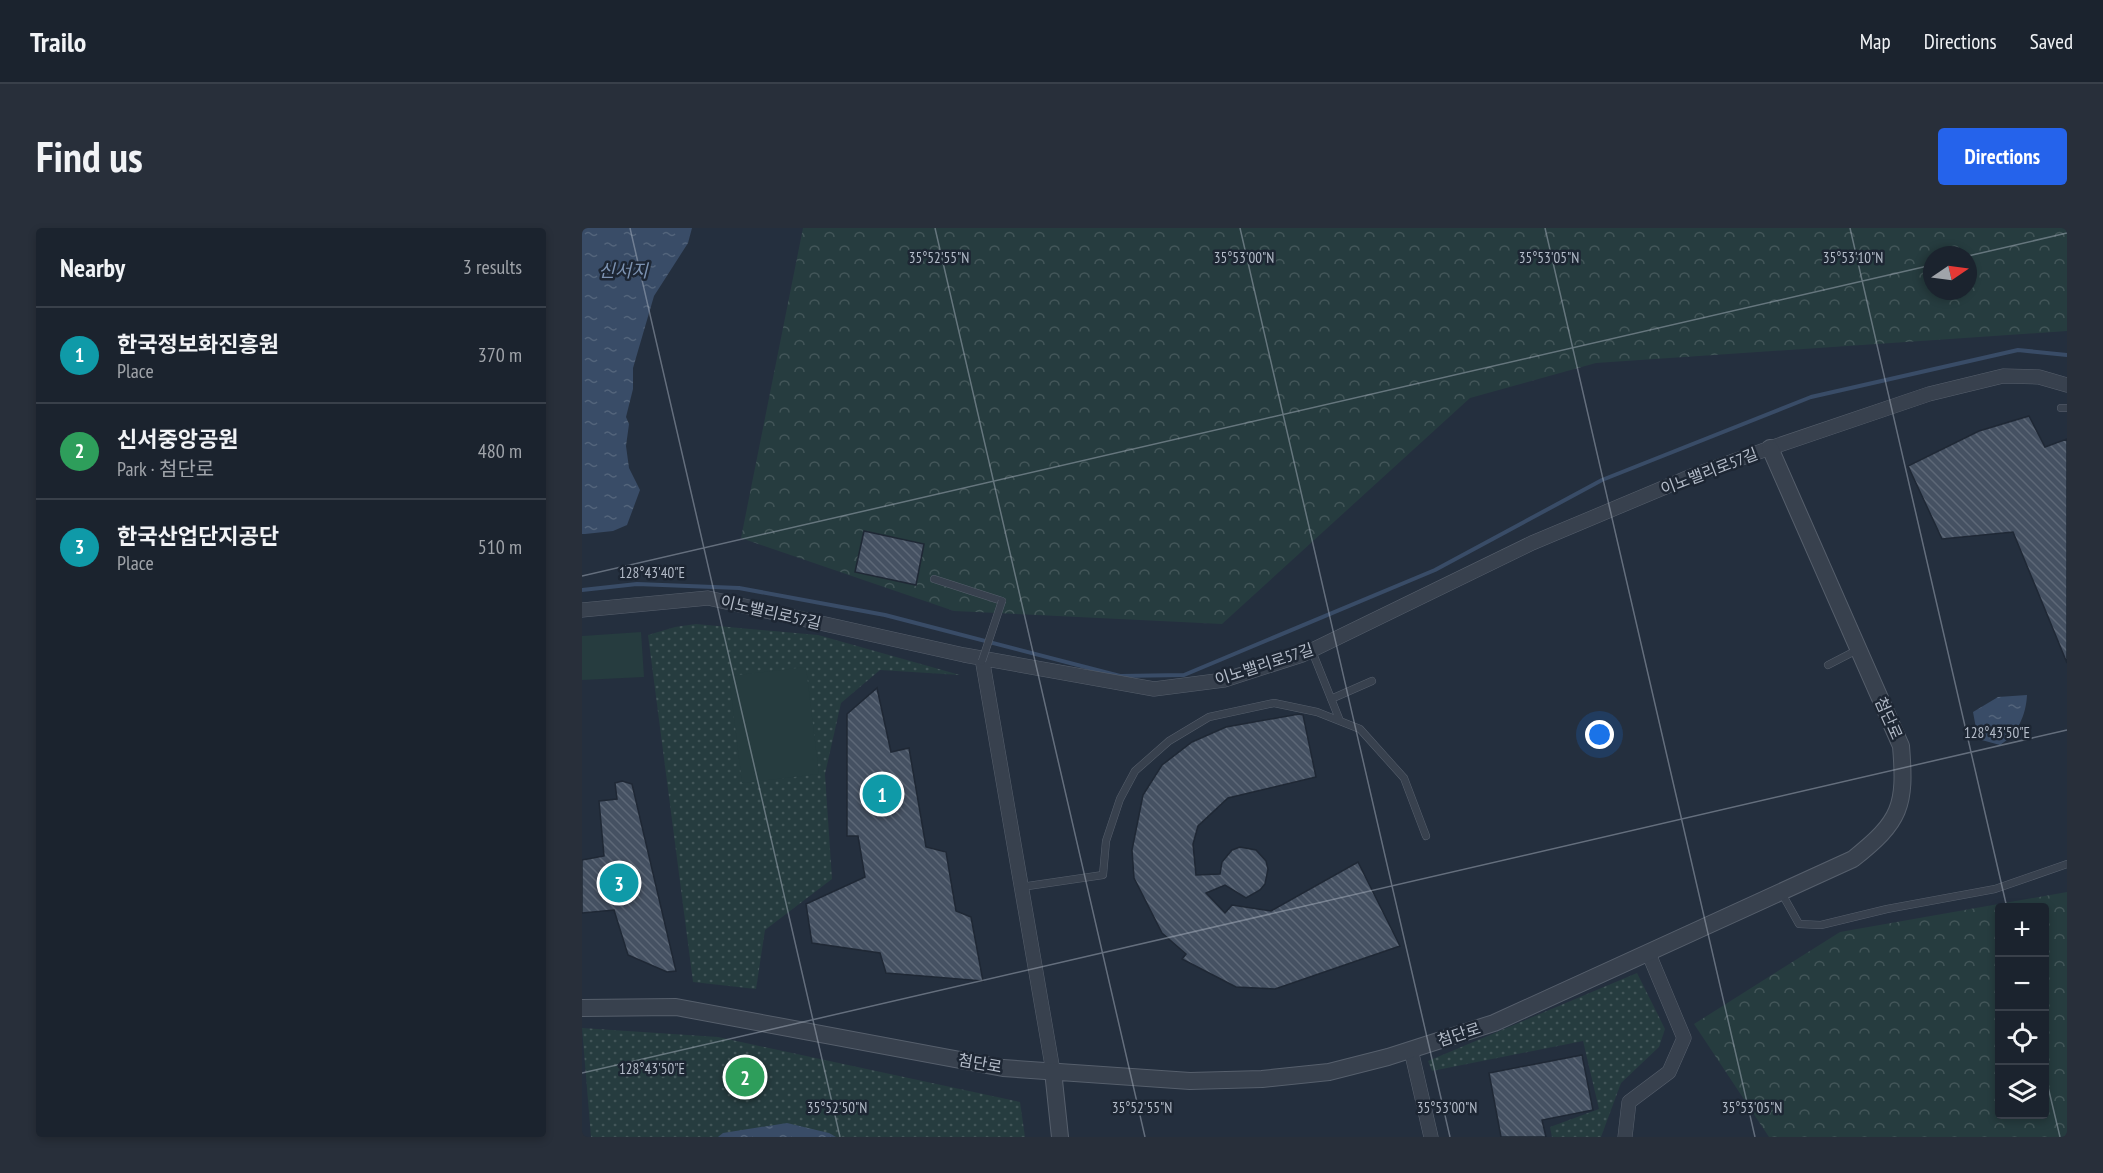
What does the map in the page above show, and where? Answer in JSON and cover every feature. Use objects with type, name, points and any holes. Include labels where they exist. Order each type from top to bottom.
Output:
[{"type":"street","name":"이노밸리로57길","points":[[582,610],[708,598],[982,660],[1154,689],[1224,680],[1311,651],[1532,543],[1694,475],[1770,448],[1929,394],[2003,376],[2039,377],[2067,385]]},
{"type":"street","name":"첨단로","points":[[582,1008],[676,1007],[1003,1068],[1190,1081],[1262,1079],[1329,1072],[1411,1050],[1494,1023],[1853,859],[1878,839],[1897,812],[1904,784],[1901,746],[1770,448]]},
{"type":"street","points":[[982,660],[1053,1071],[1060,1137]]},
{"type":"street","points":[[1624,1137],[1629,1102],[1669,1072],[1684,1038],[1648,952]]},
{"type":"street","points":[[1411,1050],[1431,1137]]},
{"type":"lane","points":[[934,579],[1002,601],[982,660]]},
{"type":"lane","points":[[1828,665],[1859,650]]},
{"type":"lane","points":[[1311,651],[1340,721]]},
{"type":"lane","points":[[1331,699],[1372,681]]},
{"type":"lane","points":[[1021,887],[1103,875],[1106,841],[1120,799],[1136,771],[1169,741],[1209,717],[1274,703],[1317,712],[1360,729],[1404,778],[1426,836]]},
{"type":"lane","points":[[1782,891],[1799,924],[1821,925],[1887,909],[1995,889],[2067,864]]},
{"type":"green space","points":[[803,228],[2067,228],[2067,331],[1596,363],[1470,398],[1222,624],[954,611],[741,538]]},
{"type":"green space","points":[[696,624],[818,635],[960,675],[880,670],[841,703],[825,774],[832,879],[765,930],[756,989],[693,982],[648,635]]},
{"type":"green space","points":[[641,632],[644,677],[582,680],[582,636]]},
{"type":"green space","points":[[806,667],[819,774],[742,783],[729,676]]},
{"type":"green space","points":[[2067,892],[2067,1137],[1769,1137],[1694,1024],[1840,932],[1995,905],[1995,1119],[2049,1119],[2049,903],[2005,903]]},
{"type":"green space","points":[[1637,973],[1665,1029],[1659,1047],[1621,1083],[1601,1137],[1552,1137],[1550,1127],[1599,1109],[1583,1041],[1432,1071],[1428,1061]]},
{"type":"green space","points":[[582,1028],[718,1037],[1020,1102],[1025,1137],[591,1137]]},
{"type":"water","name":"신서지","points":[[582,228],[692,228],[688,243],[654,296],[633,368],[633,389],[626,417],[629,424],[626,446],[629,468],[640,490],[627,525],[613,531],[585,534],[582,534]]},
{"type":"water","points":[[2027,695],[2020,723],[2006,741],[2000,745],[1978,739],[1973,712],[1998,697]]},
{"type":"water","points":[[787,1123],[829,1133],[836,1137],[718,1137],[723,1133]]},
{"type":"building","points":[[2029,416],[2045,447],[2067,439],[2067,663],[2013,532],[1942,539],[1908,466],[1979,431]]},
{"type":"building","points":[[864,531],[924,544],[916,585],[855,572]]},
{"type":"building","points":[[877,688],[891,752],[909,748],[926,847],[946,852],[956,911],[971,917],[983,981],[886,973],[880,953],[812,943],[806,904],[865,877],[858,836],[847,836],[847,714]]},
{"type":"building","points":[[1303,715],[1316,777],[1228,798],[1198,826],[1193,844],[1196,875],[1220,874],[1222,862],[1232,850],[1240,847],[1256,850],[1266,861],[1268,869],[1265,884],[1260,890],[1246,898],[1225,885],[1206,893],[1225,913],[1232,905],[1271,911],[1358,862],[1400,946],[1275,989],[1236,987],[1182,959],[1186,954],[1162,933],[1134,878],[1132,850],[1143,795],[1162,765],[1192,742],[1226,727]]},
{"type":"building","points":[[622,781],[632,784],[676,971],[667,972],[628,955],[614,910],[582,913],[582,860],[604,856],[599,801],[617,799],[615,783]]},
{"type":"building","points":[[1582,1055],[1593,1110],[1542,1120],[1546,1137],[1501,1137],[1489,1073]]},
{"type":"waterway","points":[[582,590],[637,584],[739,588],[885,615],[1120,676],[1184,675],[1435,570],[1602,480],[1811,397],[2018,350],[2067,355]]},
{"type":"place","name":"한국정보화진흥원","points":[[882,794]]},
{"type":"place","name":"한국산업단지공단","points":[[619,883]]},
{"type":"place","name":"신서중앙공원","points":[[745,1077]]}]
